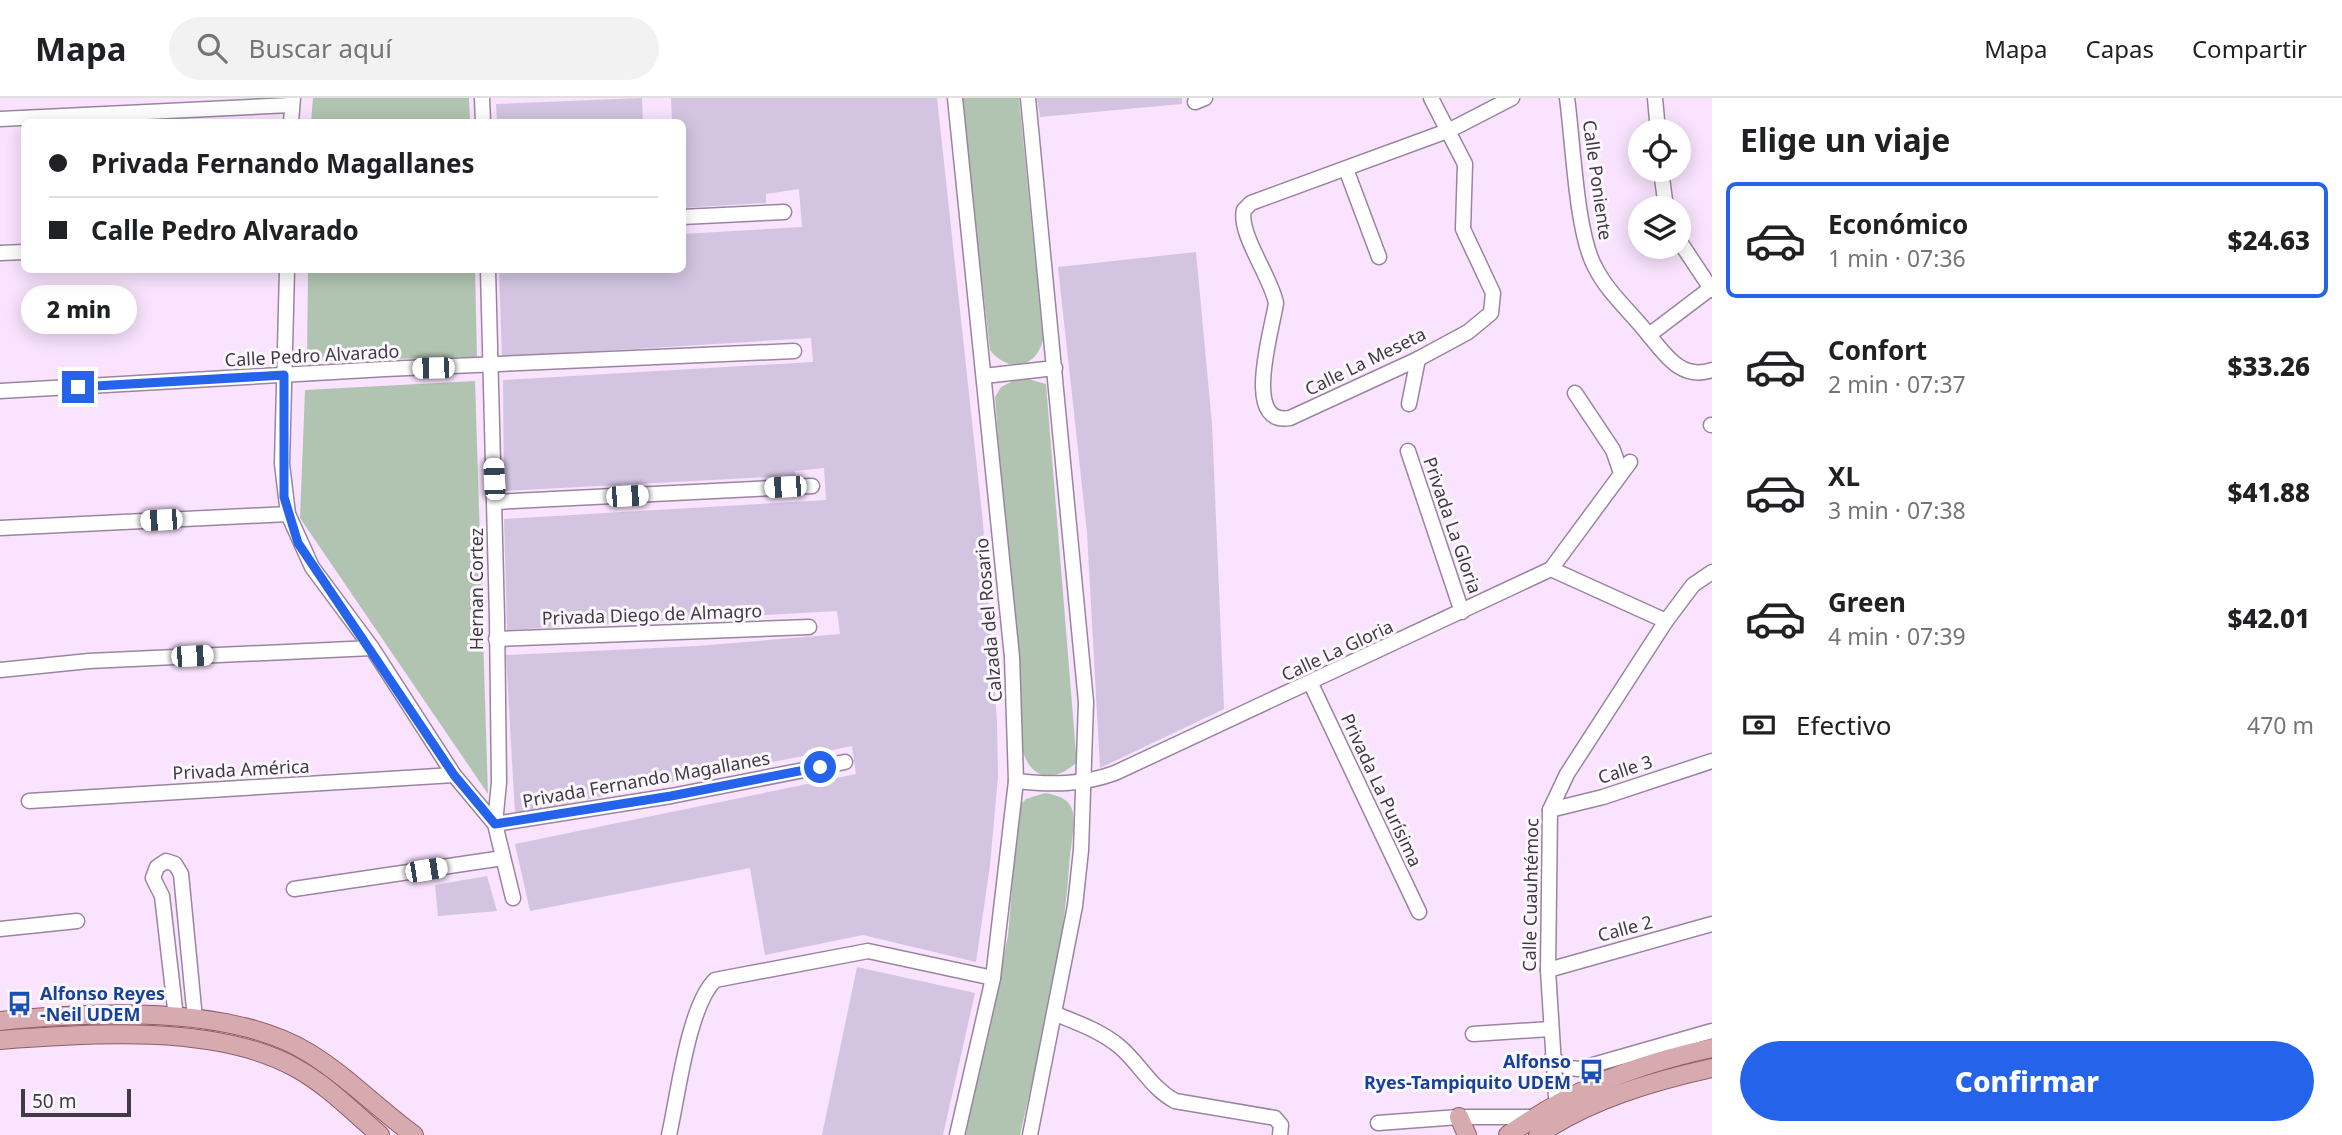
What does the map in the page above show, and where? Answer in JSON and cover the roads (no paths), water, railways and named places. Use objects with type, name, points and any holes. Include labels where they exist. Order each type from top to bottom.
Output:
[{"type":"main road","points":[[0,1021],[103,1016],[176,1017],[247,1028],[308,1052],[414,1135]]},
{"type":"main road","points":[[0,1040],[132,1036],[216,1040],[243,1046],[297,1068],[380,1135]]},
{"type":"main road","points":[[1508,1135],[1556,1102],[1579,1090],[1633,1069],[1712,1048]]},
{"type":"main road","points":[[1538,1135],[1556,1128],[1589,1107],[1712,1068]]},
{"type":"main road","points":[[1459,1116],[1468,1135]]},
{"type":"street","points":[[482,98],[483,119]]},
{"type":"street","name":"Calzada del Rosario","points":[[955,98],[1012,657],[1016,781],[993,978],[957,1135]]},
{"type":"street","points":[[1028,98],[1086,702],[1081,850],[1075,906],[1056,1014],[1030,1135]]},
{"type":"street","points":[[1431,98],[1450,130]]},
{"type":"street","points":[[1379,257],[1346,169],[1450,130],[1513,98]]},
{"type":"street","name":"Calle Poniente","points":[[1567,98],[1589,255],[1609,291],[1649,335],[1659,351],[1680,368],[1694,373],[1712,370]]},
{"type":"street","points":[[1655,98],[1657,119]]},
{"type":"street","points":[[0,119],[292,101],[291,119]]},
{"type":"street","name":"Calle La Meseta","points":[[1346,169],[1251,204],[1244,210],[1243,224],[1276,303],[1268,340],[1262,396],[1270,414],[1282,420],[1419,359],[1484,321],[1491,313],[1494,303],[1488,279],[1466,239],[1463,219],[1465,164],[1450,130]]},
{"type":"street","points":[[686,217],[784,212]]},
{"type":"street","points":[[0,253],[21,252]]},
{"type":"street","points":[[1649,335],[1711,289],[1691,259]]},
{"type":"street","points":[[286,273],[282,464],[288,514],[312,567],[372,648],[454,775],[495,824],[513,898]]},
{"type":"street","name":"Hernan Cortez","points":[[488,273],[499,782],[495,824]]},
{"type":"street","name":"Calle Pedro Alvarado","points":[[0,391],[794,351]]},
{"type":"street","points":[[1409,404],[1419,359]]},
{"type":"street","points":[[984,376],[1055,368]]},
{"type":"street","points":[[1575,393],[1626,468],[1551,569],[1666,621]]},
{"type":"street","name":"Privada La Gloria","points":[[1408,451],[1462,612]]},
{"type":"street","points":[[495,502],[812,486]]},
{"type":"street","points":[[0,528],[288,514]]},
{"type":"street","name":"Calle La Gloria","points":[[1016,781],[1058,785],[1082,782],[1136,764],[1551,569]]},
{"type":"street","name":"Calle Cuauhtémoc","points":[[1556,1128],[1548,970],[1550,810],[1567,774],[1666,621],[1693,585],[1712,572]]},
{"type":"street","name":"Privada Diego de Almagro","points":[[496,639],[809,627]]},
{"type":"street","points":[[0,670],[89,661],[372,648]]},
{"type":"street","name":"Privada La Purísima","points":[[1311,684],[1419,912]]},
{"type":"street","name":"Calle 3","points":[[1550,810],[1603,797],[1712,761]]},
{"type":"street","name":"Privada Fernando Magallanes","points":[[495,824],[671,796],[845,762]]},
{"type":"street","name":"Privada América","points":[[29,801],[454,775]]},
{"type":"street","points":[[294,888],[503,858]]},
{"type":"street","points":[[176,1017],[162,896],[153,878],[156,867],[166,861],[175,864],[181,874],[195,1019]]},
{"type":"street","points":[[0,929],[77,921]]},
{"type":"street","name":"Calle 2","points":[[1548,970],[1712,924]]},
{"type":"street","points":[[669,1135],[697,1009],[715,980],[868,951],[993,978]]},
{"type":"street","points":[[1056,1014],[1104,1036],[1122,1048],[1163,1094],[1175,1101],[1275,1118],[1281,1129]]},
{"type":"street","points":[[1473,1034],[1550,1029]]},
{"type":"street","points":[[1552,1058],[1569,1068],[1579,1069],[1712,1031]]},
{"type":"street","points":[[1378,1123],[1459,1116],[1534,1117]]},
{"type":"place","name":"Alfonso Reyes -Neil UDEM","points":[[20,1003]]},
{"type":"place","name":"Alfonso Ryes-Tampiquito UDEM","points":[[1591,1071]]}]
